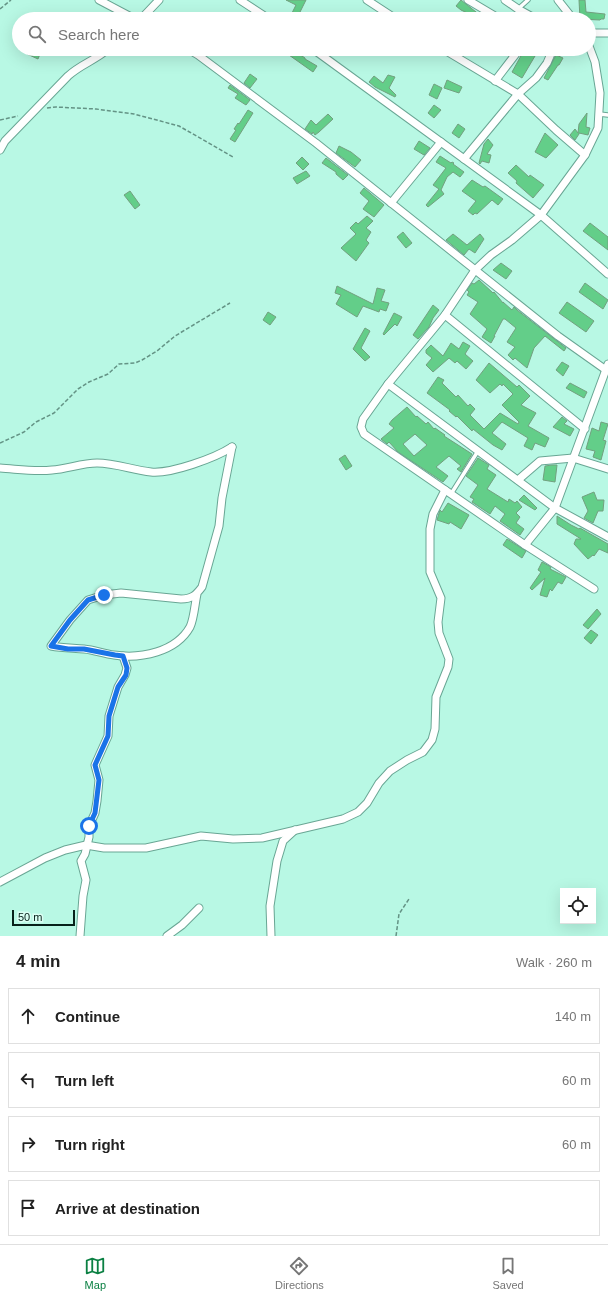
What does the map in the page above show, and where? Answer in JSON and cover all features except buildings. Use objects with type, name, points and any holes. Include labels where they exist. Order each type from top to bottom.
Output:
[{"type":"street","points":[[100,0],[123,12]]},
{"type":"street","points":[[148,12],[160,0]]},
{"type":"street","points":[[240,0],[258,12]]},
{"type":"street","points":[[367,0],[385,12]]},
{"type":"street","points":[[468,0],[488,12]]},
{"type":"street","points":[[504,0],[523,12]]},
{"type":"street","points":[[558,0],[567,12]]},
{"type":"street","points":[[596,33],[608,33]]},
{"type":"street","points":[[0,150],[5,141],[78,67],[99,56]]},
{"type":"street","points":[[199,56],[316,143],[558,336],[607,367],[585,429],[572,458],[555,508],[525,545]]},
{"type":"street","points":[[323,56],[541,215],[608,274]]},
{"type":"street","points":[[454,56],[518,94],[585,155]]},
{"type":"street","points":[[495,81],[514,56]]},
{"type":"street","points":[[464,159],[518,94],[536,78],[547,63],[550,56]]},
{"type":"street","points":[[593,56],[600,93],[598,128],[585,155],[541,215],[512,240],[491,255],[475,270],[445,316],[388,384],[363,419],[361,427],[364,434],[525,545],[594,589]]},
{"type":"street","points":[[391,203],[441,142]]},
{"type":"street","points":[[445,316],[585,429]]},
{"type":"street","points":[[388,384],[555,508],[608,537]]},
{"type":"street","points":[[0,468],[35,471],[98,463],[153,472],[164,472],[222,454],[232,447],[223,491],[219,526],[202,587],[197,594],[190,599],[181,599],[121,593],[104,595],[88,600],[70,620],[51,646],[68,649],[84,649],[123,656],[145,655],[176,643],[185,634],[191,625],[197,594]]},
{"type":"street","points":[[518,480],[540,461],[572,458],[608,469]]},
{"type":"street","points":[[0,882],[45,858],[65,850],[86,845],[104,848],[146,848],[201,836],[233,839],[262,838],[343,819],[358,812],[367,803],[379,783],[390,771],[423,752],[432,740],[435,729],[436,697],[448,667],[449,659],[439,633],[438,622],[441,598],[430,572],[430,529],[433,514],[448,492]]},
{"type":"street","points":[[80,936],[83,896],[86,880],[81,861],[85,854],[89,837],[89,826],[95,813],[97,801],[99,780],[95,765],[108,736],[109,716],[118,687],[126,675],[127,668],[123,656]]},
{"type":"street","points":[[270,936],[270,906],[277,861],[283,841],[295,830]]},
{"type":"street","points":[[167,936],[182,925],[199,908]]},
{"type":"lane","points":[[518,9],[528,0]]},
{"type":"lane","points":[[599,114],[608,115]]},
{"type":"lane","points":[[448,492],[478,451]]},
{"type":"path","points":[[0,9],[11,0]]},
{"type":"path","points":[[0,120],[56,107],[96,109],[134,114],[179,126],[232,157]]},
{"type":"path","points":[[0,444],[24,432],[36,422],[54,413],[78,389],[89,382],[108,374],[119,364],[142,360],[157,351],[175,336],[230,303]]},
{"type":"path","points":[[396,936],[399,914],[409,899]]},
{"type":"route","points":[[89,826],[95,813],[97,801],[99,780],[95,765],[108,736],[109,716],[118,687],[126,675],[127,668],[123,656],[84,649],[68,649],[51,646],[70,620],[88,600],[104,595]]}]
